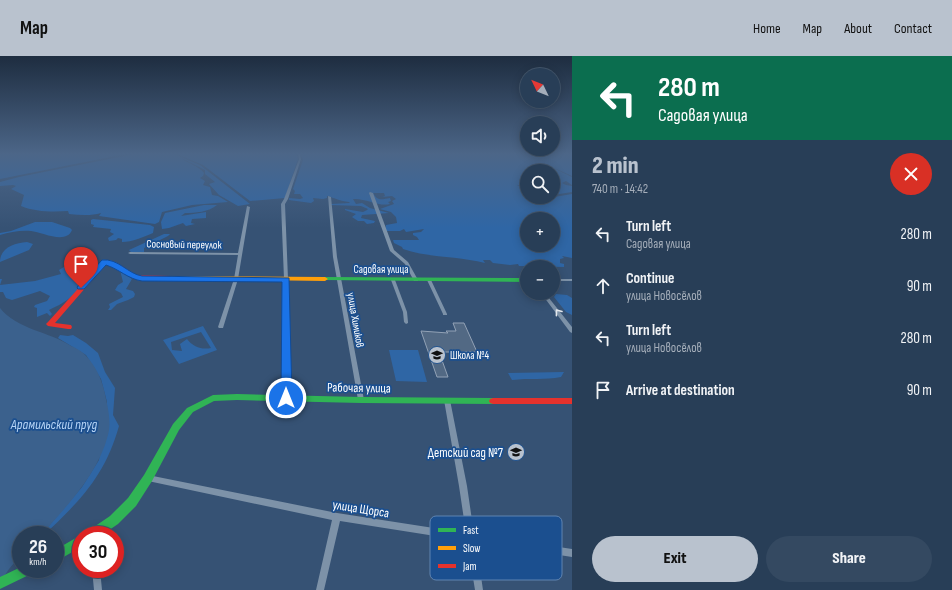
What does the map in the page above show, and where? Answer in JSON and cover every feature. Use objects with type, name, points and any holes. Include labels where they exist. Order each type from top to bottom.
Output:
[{"type":"street","points":[[286,398],[286,279],[283,204],[293,179]]},
{"type":"street","points":[[371,193],[392,251],[407,263],[416,280]]},
{"type":"street","name":"улица Химиков","points":[[329,196],[339,280],[361,400]]},
{"type":"street","points":[[221,327],[236,279],[248,207]]},
{"type":"street","name":"Сосновый переулок","points":[[130,253],[239,254]]},
{"type":"street","name":"Садовая улица","points":[[68,327],[50,324],[105,262],[120,267],[134,277],[339,280],[520,280]]},
{"type":"street","points":[[393,280],[405,312],[406,322]]},
{"type":"street","points":[[429,280],[445,314]]},
{"type":"street","points":[[560,280],[572,280]]},
{"type":"street","points":[[549,300],[572,331]]},
{"type":"street","name":"Рабочая улица","points":[[105,526],[114,520],[132,502],[148,478],[176,427],[190,410],[213,398],[237,397],[361,400],[572,401]]},
{"type":"street","points":[[447,400],[467,516]]},
{"type":"street","name":"улица Щорса","points":[[148,478],[337,517],[430,532]]},
{"type":"street","points":[[320,590],[337,517]]},
{"type":"street","name":"улица Щорса","points":[[562,552],[572,553]]},
{"type":"street","points":[[0,583],[12,577]]},
{"type":"street","points":[[97,578],[98,590]]},
{"type":"street","points":[[477,580],[479,590]]},
{"type":"shaded area","points":[[12,179],[202,179],[205,181],[203,185],[210,187],[212,195],[218,196],[228,202],[192,205],[162,212],[159,222],[155,224],[99,216],[101,213],[81,215],[69,214],[68,211],[32,209],[21,206],[24,195],[11,189],[16,186],[0,186],[0,182]]},
{"type":"shaded area","points":[[211,179],[218,179],[250,204],[238,206],[219,195],[209,184],[215,182]]},
{"type":"shaded area","points":[[221,179],[291,179],[285,198],[250,201]]},
{"type":"shaded area","points":[[296,179],[520,179],[520,184],[517,186],[520,186],[520,204],[560,204],[560,196],[572,194],[572,258],[562,256],[564,258],[560,260],[520,260],[519,266],[518,264],[510,265],[493,263],[490,260],[483,260],[485,263],[413,252],[403,249],[394,243],[393,240],[419,240],[413,235],[413,233],[421,232],[424,229],[406,232],[404,229],[400,231],[385,231],[386,225],[397,223],[396,217],[391,212],[380,209],[394,204],[392,201],[396,199],[392,196],[382,197],[385,196],[384,193],[373,193],[378,199],[390,198],[391,201],[388,202],[390,204],[386,205],[353,199],[356,204],[362,203],[370,208],[389,213],[362,215],[361,218],[375,221],[374,223],[367,224],[364,221],[358,221],[352,217],[356,214],[345,209],[363,212],[368,209],[361,206],[331,205],[350,203],[327,196],[327,198],[323,199],[313,198],[314,201],[311,203],[289,200],[289,198],[303,198],[300,194],[294,194],[295,191],[293,189]]},
{"type":"shaded area","points":[[560,179],[572,179],[572,185],[566,181],[562,183],[572,186],[572,192],[560,194]]},
{"type":"shaded area","points":[[204,205],[217,205],[206,211],[185,213],[181,216],[206,212],[206,218],[192,219],[191,223],[195,224],[186,226],[183,223],[162,229],[161,222],[165,213]]},
{"type":"shaded area","points":[[91,220],[150,225],[154,227],[153,233],[130,241],[122,242],[122,239],[118,238],[116,240],[109,241],[108,238],[114,234],[110,232],[111,229],[93,227],[94,225],[91,224]]},
{"type":"shaded area","points":[[35,222],[52,222],[72,230],[65,237],[27,231],[0,235],[0,233],[11,231]]},
{"type":"shaded area","points":[[164,234],[170,234],[144,248],[144,252],[131,252],[129,250]]},
{"type":"shaded area","points":[[27,242],[33,244],[29,250],[0,262],[2,253],[9,247]]},
{"type":"shaded area","points":[[83,258],[91,260],[89,264],[74,273],[73,277],[82,280],[74,295],[49,310],[52,314],[50,316],[47,313],[37,317],[37,308],[34,307],[35,305],[47,301],[50,296],[40,291],[12,300],[6,298],[3,292],[0,292],[0,285],[35,281],[61,274],[59,270],[74,261]]},
{"type":"shaded area","points":[[560,263],[564,264],[564,267],[560,267]]},
{"type":"shaded area","points":[[120,270],[132,279],[126,289],[133,291],[135,294],[134,297],[117,304],[111,310],[108,310],[110,307],[109,304],[123,297],[121,293],[115,290],[118,285],[123,282]]},
{"type":"shaded area","points":[[560,294],[567,295],[572,298],[572,315],[566,312],[556,300],[560,300]]},
{"type":"shaded area","points":[[203,326],[217,350],[179,364],[163,340]],"holes":[[[201,332],[211,348],[204,349],[198,347],[187,339],[180,344],[182,351],[172,350],[171,342]]]},
{"type":"shaded area","points":[[60,335],[73,335],[98,353],[105,372],[115,388],[113,415],[119,426],[106,459],[90,486],[57,523],[54,526],[49,526],[82,487],[99,460],[107,402],[101,379],[86,355],[58,338]]},
{"type":"shaded area","points":[[389,350],[418,350],[427,382],[396,381]]},
{"type":"shaded area","points":[[564,372],[561,377],[512,380],[508,373]]},
{"type":"water","name":"Арамильский пруд","points":[[0,308],[15,321],[24,326],[63,341],[85,355],[95,368],[104,390],[108,407],[109,430],[97,463],[89,476],[71,501],[49,526],[12,526],[12,565],[8,570],[0,587]]},
{"type":"building","points":[[453,323],[464,323],[477,352],[439,352],[448,377],[437,377],[421,331],[448,333],[446,331],[456,331]]},
{"type":"traffic: fast","points":[[325,279],[520,280]]},
{"type":"traffic: fast","points":[[105,526],[114,520],[132,502],[148,478],[176,427],[190,410],[213,398],[237,397],[493,401]]},
{"type":"traffic: fast","points":[[64,551],[72,546]]},
{"type":"traffic: fast","points":[[0,583],[12,577]]},
{"type":"traffic: slow","points":[[170,278],[325,279]]},
{"type":"traffic: jam","points":[[68,327],[50,324],[105,262],[120,267],[134,277],[170,278]]},
{"type":"traffic: jam","points":[[493,401],[572,401]]},
{"type":"place","name":"Школа №4","points":[[437,355]]},
{"type":"place","name":"Детский сад №7","points":[[516,452]]},
{"type":"route","points":[[81,288],[105,262],[120,267],[134,277],[142,278],[286,279],[286,398]]}]
